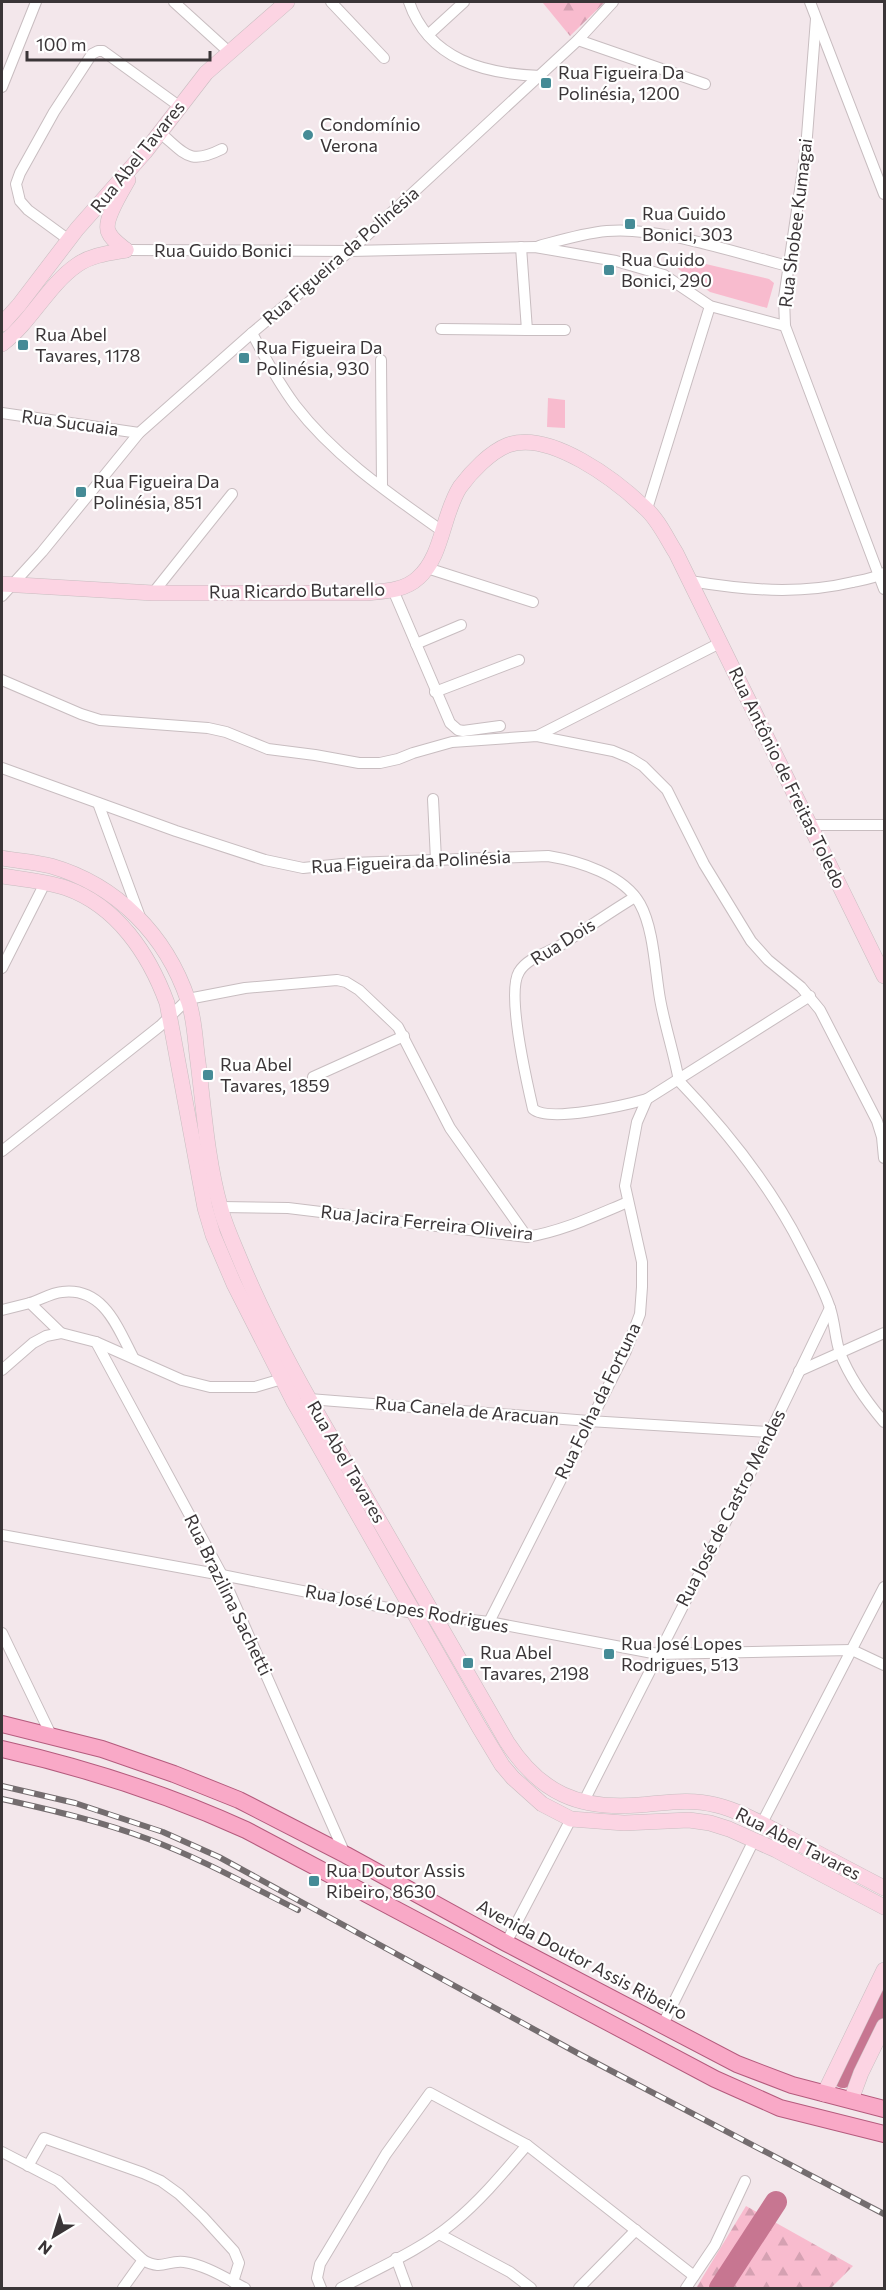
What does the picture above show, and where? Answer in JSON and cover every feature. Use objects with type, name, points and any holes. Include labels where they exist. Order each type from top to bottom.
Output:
[{"type":"main road","name":"Avenida Doutor Assis Ribeiro","points":[[2,1724],[102,1749],[239,1800],[737,2064],[768,2077],[885,2109]]},
{"type":"main road","points":[[2,1749],[68,1764],[154,1791],[228,1821],[716,2079],[780,2108],[885,2134]]},
{"type":"main road","points":[[818,2119],[824,2094]]},
{"type":"street","points":[[2,87],[36,2]]},
{"type":"street","points":[[174,2],[229,52]]},
{"type":"street","name":"Rua Abel Tavares","points":[[2,324],[69,240],[145,152],[206,73],[287,2]]},
{"type":"street","points":[[331,2],[384,58]]},
{"type":"street","points":[[409,2],[414,15],[428,35],[453,56],[482,69],[513,75],[540,76]]},
{"type":"street","points":[[428,35],[464,2]]},
{"type":"street","name":"Rua Figueira da Polinésia","points":[[5,589],[139,433],[252,333],[350,251],[540,76],[613,2]]},
{"type":"street","points":[[810,2],[885,194]]},
{"type":"street","name":"Rua Shobee Kumagai","points":[[816,20],[806,150],[784,298],[785,326],[882,574],[885,590]]},
{"type":"street","points":[[578,40],[705,84]]},
{"type":"street","points":[[69,240],[28,210],[20,201],[16,184],[54,112],[92,54],[103,51],[179,106]]},
{"type":"street","points":[[159,132],[189,156],[197,159],[222,149]]},
{"type":"street","points":[[126,250],[109,234],[106,228],[118,198],[145,152]]},
{"type":"street","name":"Rua Guido Bonici","points":[[535,247],[576,236],[608,231],[642,233],[677,238],[788,266]]},
{"type":"street","points":[[521,247],[527,330]]},
{"type":"street","name":"Rua Guido Bonici","points":[[126,250],[350,251],[535,247],[616,261],[664,274],[710,306],[785,326]]},
{"type":"street","points":[[3,342],[25,323],[76,266],[102,254],[126,250]]},
{"type":"street","points":[[647,509],[710,306]]},
{"type":"street","points":[[441,329],[565,330]]},
{"type":"street","points":[[252,333],[295,406],[333,446],[382,487],[442,531]]},
{"type":"street","points":[[381,360],[382,487]]},
{"type":"street","name":"Rua Sucuaia","points":[[2,413],[139,433]]},
{"type":"street","name":"Rua Ricardo Butarello","points":[[5,589],[153,593],[366,593],[393,590],[411,584],[427,568],[452,504],[460,488],[477,467],[509,445],[532,443],[553,447],[578,459],[647,509],[676,553],[690,581]]},
{"type":"street","points":[[153,593],[232,494]]},
{"type":"street","points":[[427,568],[533,602]]},
{"type":"street","points":[[690,581],[746,589],[801,590],[834,587],[882,574]]},
{"type":"street","name":"Rua Antônio de Freitas Toledo","points":[[690,581],[885,976]]},
{"type":"street","points":[[393,590],[450,723],[458,730],[501,726]]},
{"type":"street","points":[[416,644],[461,625]]},
{"type":"street","points":[[537,736],[720,643]]},
{"type":"street","points":[[435,692],[519,660]]},
{"type":"street","points":[[2,680],[100,720],[208,728],[226,732],[268,749],[315,754],[359,763],[380,763],[398,759],[452,742],[537,736],[613,751],[630,758],[656,778],[667,790],[704,864],[759,952],[810,996],[824,1018],[877,1121],[885,1158]]},
{"type":"street","name":"Rua Figueira da Polinésia","points":[[2,768],[176,831],[254,856],[303,868],[351,862],[537,856],[566,859],[603,872],[635,897],[640,904],[648,926],[661,1002],[679,1081]]},
{"type":"street","points":[[433,799],[436,860]]},
{"type":"street","points":[[98,803],[140,918]]},
{"type":"street","points":[[809,825],[885,825]]},
{"type":"street","name":"Rua Abel Tavares","points":[[2,858],[48,865],[84,878],[118,899],[140,918],[169,958],[188,999],[193,1021],[206,1131],[220,1207],[252,1289],[309,1400],[517,1758],[540,1782],[553,1791],[583,1803],[619,1806],[695,1801],[736,1812],[762,1823],[885,1888]]},
{"type":"street","name":"Rua Abel Tavares","points":[[2,876],[45,883],[80,894],[115,919],[130,934],[156,974],[170,1017],[201,1189],[213,1235],[234,1284],[282,1379],[413,1613],[502,1765],[527,1792],[555,1812],[571,1819],[624,1823],[689,1820],[710,1823],[754,1840],[885,1907]]},
{"type":"street","points":[[2,968],[45,883]]},
{"type":"street","name":"Rua Dois","points":[[635,897],[558,946],[528,962],[517,975],[515,984],[520,1046],[533,1109],[544,1114],[572,1113],[621,1107],[647,1099]]},
{"type":"street","points":[[2,1152],[170,1017],[188,999],[245,988],[337,980],[346,982],[368,997],[390,1017],[404,1036],[446,1122],[526,1237]]},
{"type":"street","points":[[647,1099],[679,1081],[810,996]]},
{"type":"street","points":[[313,1077],[404,1036]]},
{"type":"street","points":[[679,1081],[717,1120],[779,1207],[801,1246],[830,1308],[840,1352],[854,1381],[884,1421]]},
{"type":"street","name":"Rua Folha da Fortuna","points":[[489,1622],[626,1351],[640,1314],[642,1262],[626,1186],[628,1159],[637,1122],[647,1099]]},
{"type":"street","name":"Rua Jacira Ferreira Oliveira","points":[[220,1207],[288,1208],[526,1237],[557,1230],[628,1202]]},
{"type":"street","points":[[2,1310],[59,1292],[90,1295],[106,1310],[133,1357]]},
{"type":"street","points":[[30,1303],[62,1333]]},
{"type":"street","name":"Rua José de Castro Mendes","points":[[583,1803],[830,1308]]},
{"type":"street","points":[[2,1370],[33,1343],[46,1336],[62,1333],[96,1342],[182,1380],[210,1387],[255,1387],[282,1379]]},
{"type":"street","points":[[799,1371],[885,1334]]},
{"type":"street","name":"Rua Brazilina Sachetti","points":[[96,1342],[222,1575],[345,1855]]},
{"type":"street","name":"Rua Canela de Aracuan","points":[[309,1400],[769,1432]]},
{"type":"street","name":"Rua José Lopes Rodrigues","points":[[2,1535],[413,1613],[489,1622],[658,1654],[852,1650],[885,1665]]},
{"type":"street","points":[[762,1823],[885,1587]]},
{"type":"street","points":[[2,1633],[52,1737]]},
{"type":"street","points":[[506,1943],[571,1819]]},
{"type":"street","points":[[663,2024],[754,1840]]},
{"type":"street","points":[[824,2094],[885,1970]]},
{"type":"street","points":[[851,2100],[861,2073],[885,2026]]},
{"type":"street","points":[[321,2289],[318,2278],[320,2264],[386,2154],[430,2093],[526,2145],[694,2276]]},
{"type":"street","points":[[28,2166],[44,2138],[161,2181],[187,2202],[234,2251],[239,2263],[232,2282]]},
{"type":"street","points":[[341,2289],[439,2234],[454,2223],[494,2183],[526,2145]]},
{"type":"street","points":[[2,2152],[58,2181],[143,2260],[158,2266],[178,2262],[192,2264],[245,2289]]},
{"type":"street","points":[[686,2289],[715,2245],[745,2181]]},
{"type":"street","points":[[579,2289],[636,2230]]},
{"type":"street","points":[[439,2234],[510,2272],[531,2289]]},
{"type":"street","points":[[396,2259],[407,2289]]},
{"type":"street","points":[[123,2289],[143,2260]]},
{"type":"green space","points":[[605,2],[570,36],[543,3]]},
{"type":"green space","points":[[672,256],[769,279],[774,283],[767,308],[710,292],[670,263]]},
{"type":"green space","points":[[548,398],[565,400],[565,428],[547,427]]},
{"type":"green space","points":[[746,2206],[853,2266],[831,2288],[696,2288]]},
{"type":"waterway","points":[[843,2077],[884,1996]]},
{"type":"waterway","points":[[720,2288],[776,2202]]},
{"type":"railway","points":[[2,1786],[75,1803],[163,1832],[219,1857],[581,2055],[884,2214]]},
{"type":"railway","points":[[2,1799],[94,1821],[167,1846],[298,1910]]},
{"type":"place","name":"Rua Figueira Da Polinésia, 1200","points":[[546,83]]},
{"type":"place","name":"Condomínio Verona","points":[[308,135]]},
{"type":"place","name":"Rua Guido Bonici, 303","points":[[630,224]]},
{"type":"place","name":"Rua Guido Bonici, 290","points":[[609,270]]},
{"type":"place","name":"Rua Abel Tavares, 1178","points":[[23,345]]},
{"type":"place","name":"Rua Figueira Da Polinésia, 930","points":[[244,358]]},
{"type":"place","name":"Rua Figueira Da Polinésia, 851","points":[[81,492]]},
{"type":"place","name":"Rua Abel Tavares, 1859","points":[[208,1075]]},
{"type":"place","name":"Rua José Lopes Rodrigues, 513","points":[[609,1654]]},
{"type":"place","name":"Rua Abel Tavares, 2198","points":[[468,1663]]},
{"type":"place","name":"Rua Doutor Assis Ribeiro, 8630","points":[[314,1881]]}]
